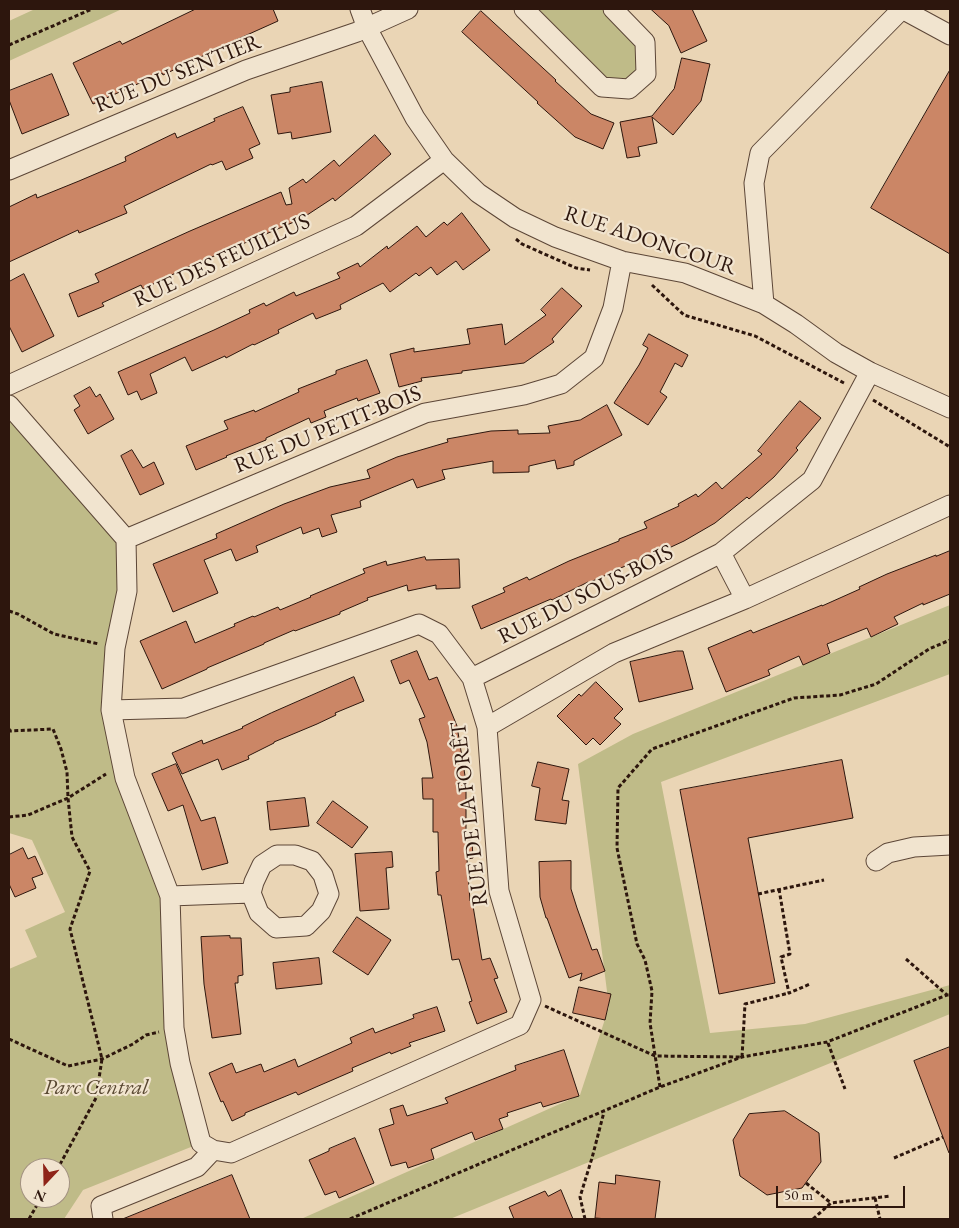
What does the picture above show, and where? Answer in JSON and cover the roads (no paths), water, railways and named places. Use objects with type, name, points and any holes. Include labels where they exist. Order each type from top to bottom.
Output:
[{"type":"street","name":"RUE ADONCOUR","points":[[360,9],[367,28],[415,118],[444,160],[478,193],[515,218],[555,237],[622,261],[685,273],[764,304],[836,353],[870,372],[950,408]]},
{"type":"street","name":"RUE DU SENTIER","points":[[9,170],[246,70],[367,28],[408,9]]},
{"type":"street","points":[[524,9],[602,87],[629,90],[646,74],[645,42],[612,9]]},
{"type":"street","points":[[764,304],[754,184],[760,153],[902,9],[950,35]]},
{"type":"street","name":"RUE DES FEUILLUS","points":[[9,385],[356,226],[444,160]]},
{"type":"street","name":"RUE DU PETIT-BOIS","points":[[126,539],[425,413],[524,395],[561,384],[594,358],[613,308],[622,261]]},
{"type":"street","name":"RUE DU SOUS-BOIS","points":[[472,678],[721,553],[812,480],[870,372]]},
{"type":"street","points":[[9,405],[126,539],[127,591],[115,648],[111,710],[124,778],[170,896],[174,1028],[180,1063],[201,1143],[222,1151]]},
{"type":"street","points":[[488,727],[614,653],[745,599],[950,505]]},
{"type":"street","points":[[721,553],[745,599]]},
{"type":"street","name":"RUE DE LA FORÊT","points":[[111,710],[184,708],[419,624],[439,634],[472,678],[488,727],[499,890],[531,1000],[520,1025],[222,1151]]},
{"type":"street","points":[[876,861],[888,853],[914,847],[950,845]]},
{"type":"street","points":[[295,855],[312,861],[323,875],[329,894],[322,912],[306,926],[276,928],[259,913],[251,893],[262,865],[277,856],[295,855]]},
{"type":"street","points":[[170,896],[251,893]]},
{"type":"street","points":[[103,1219],[101,1206],[197,1167],[222,1151]]},
{"type":"park label","name":"Parc Central","points":[[96,1088]]}]
